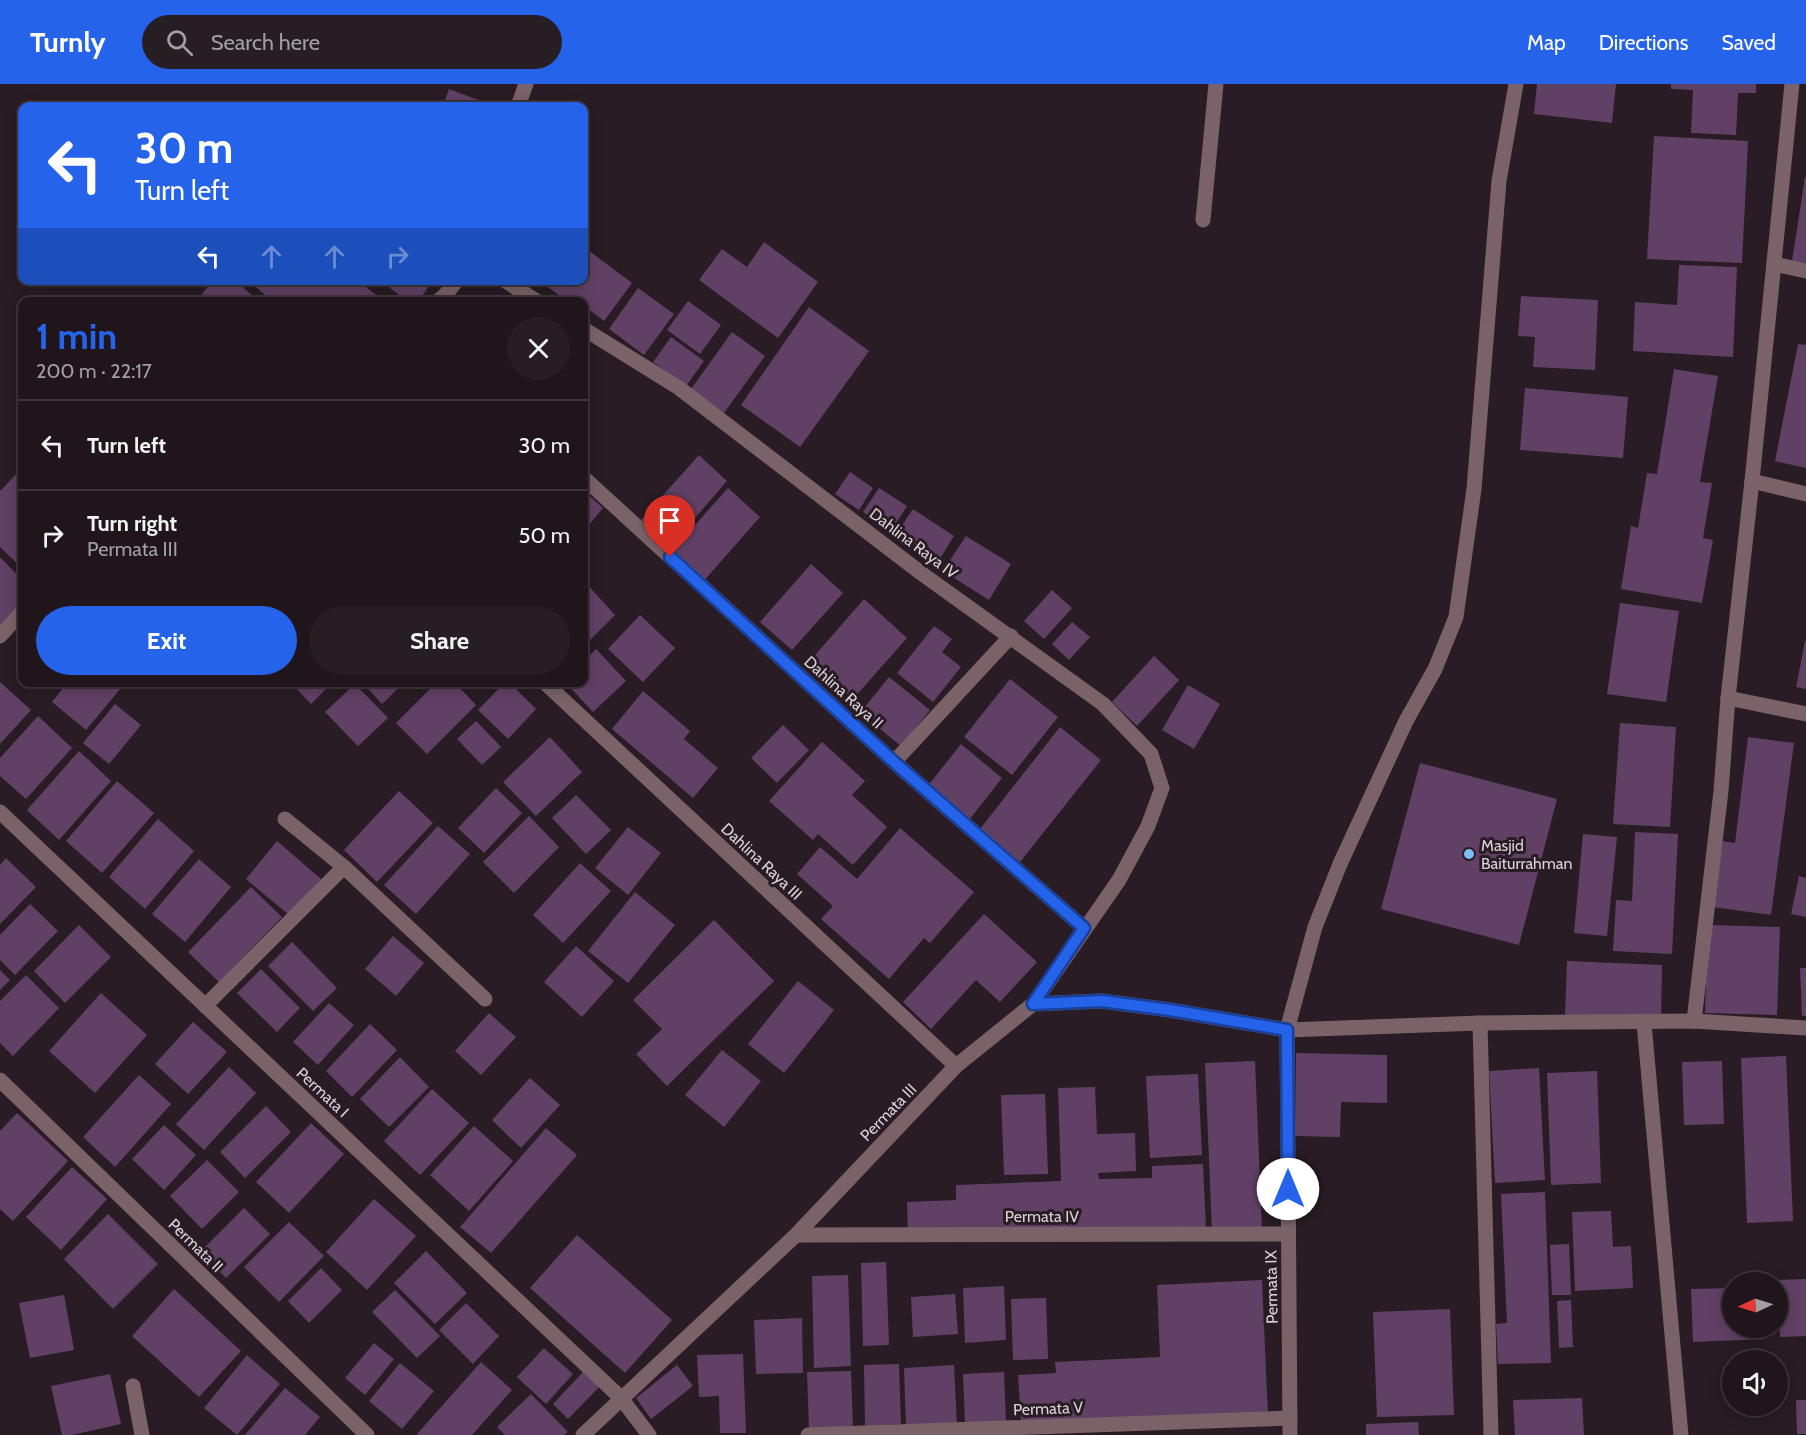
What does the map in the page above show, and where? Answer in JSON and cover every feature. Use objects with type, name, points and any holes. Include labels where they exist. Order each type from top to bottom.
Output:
[{"type":"street","points":[[519,102],[526,84]]},
{"type":"street","points":[[1203,220],[1216,84]]},
{"type":"street","name":"Permata IX","points":[[1290,1435],[1287,1030],[1315,927],[1340,864],[1406,722],[1435,669],[1456,617],[1474,489],[1500,181],[1516,84]]},
{"type":"street","points":[[1694,1021],[1721,790],[1728,698],[1792,84]]},
{"type":"street","points":[[1774,264],[1806,271]]},
{"type":"street","points":[[443,297],[453,285]]},
{"type":"street","points":[[512,285],[530,297]]},
{"type":"street","name":"Dahlina Raya IV","points":[[588,331],[679,388],[921,573],[1103,704],[1151,754],[1162,788],[1148,826]]},
{"type":"street","points":[[1752,481],[1806,494]]},
{"type":"street","name":"Dahlina Raya II","points":[[588,482],[894,762],[1084,928]]},
{"type":"street","points":[[0,636],[18,616]]},
{"type":"street","points":[[894,762],[1011,636]]},
{"type":"street","name":"Dahlina Raya III","points":[[549,687],[956,1066]]},
{"type":"street","points":[[1728,698],[1806,714]]},
{"type":"street","name":"Permata I","points":[[0,812],[621,1398],[649,1435]]},
{"type":"street","points":[[285,819],[344,867],[485,999]]},
{"type":"street","name":"Permata III","points":[[583,1435],[796,1234],[956,1066],[1033,1004],[1119,880],[1148,826]]},
{"type":"street","points":[[205,1006],[344,867]]},
{"type":"street","points":[[1033,1004],[1102,1001],[1287,1030],[1480,1023],[1694,1021],[1806,1028]]},
{"type":"street","points":[[1480,1023],[1491,1435]]},
{"type":"street","points":[[1644,1023],[1681,1435]]},
{"type":"street","name":"Permata II","points":[[0,1080],[367,1435]]},
{"type":"street","name":"Permata IV","points":[[796,1234],[1288,1234]]},
{"type":"street","points":[[133,1386],[141,1435]]},
{"type":"street","name":"Permata V","points":[[808,1435],[1290,1418]]},
{"type":"building","points":[[1537,84],[1616,84],[1612,123],[1534,114]]},
{"type":"building","points":[[1671,84],[1756,84],[1756,93],[1738,93],[1736,135],[1691,133],[1693,90],[1671,89]]},
{"type":"building","points":[[449,89],[483,102],[444,102]]},
{"type":"building","points":[[1654,136],[1748,141],[1742,263],[1647,259]]},
{"type":"building","points":[[1806,177],[1806,263],[1792,261]]},
{"type":"building","points":[[764,242],[818,282],[778,338],[699,280],[722,249],[747,267]]},
{"type":"building","points":[[588,250],[632,283],[604,321],[588,309],[588,297],[561,297],[548,287],[549,285],[588,285]]},
{"type":"building","points":[[1679,265],[1737,267],[1733,357],[1633,351],[1635,302],[1677,305]]},
{"type":"building","points":[[209,285],[240,285],[254,297],[200,297]]},
{"type":"building","points":[[253,285],[363,285],[379,297],[268,297]]},
{"type":"building","points":[[386,285],[430,285],[421,297],[402,297]]},
{"type":"building","points":[[638,288],[674,314],[644,355],[609,329]]},
{"type":"building","points":[[1521,296],[1598,300],[1595,370],[1533,367],[1535,337],[1518,336]]},
{"type":"building","points":[[688,301],[721,325],[700,354],[667,330]]},
{"type":"building","points":[[809,307],[869,351],[800,447],[741,405]]},
{"type":"building","points":[[732,332],[765,356],[724,413],[691,389]]},
{"type":"building","points":[[671,337],[704,361],[686,386],[653,362]]},
{"type":"building","points":[[1798,344],[1806,345],[1806,468],[1775,461]]},
{"type":"building","points":[[1674,369],[1718,376],[1700,482],[1712,483],[1703,538],[1713,540],[1702,603],[1621,589],[1631,526],[1638,528],[1647,473],[1657,474]]},
{"type":"building","points":[[1525,388],[1628,397],[1623,458],[1520,450]]},
{"type":"building","points":[[699,455],[727,481],[668,549],[638,523]]},
{"type":"building","points":[[18,472],[18,564],[0,547],[0,491]]},
{"type":"building","points":[[850,472],[873,488],[859,510],[835,494]]},
{"type":"building","points":[[728,488],[760,517],[701,584],[669,554]]},
{"type":"building","points":[[879,488],[907,506],[891,531],[863,512]]},
{"type":"building","points":[[588,495],[603,508],[588,526]]},
{"type":"building","points":[[913,509],[954,536],[936,565],[894,537]]},
{"type":"building","points":[[966,536],[1011,564],[989,600],[943,571]]},
{"type":"building","points":[[0,557],[18,576],[18,608],[0,627]]},
{"type":"building","points":[[811,564],[843,593],[792,650],[760,622]]},
{"type":"building","points":[[588,585],[615,615],[588,642]]},
{"type":"building","points":[[1052,590],[1072,608],[1044,639],[1024,621]]},
{"type":"building","points":[[864,599],[907,638],[853,699],[810,661]]},
{"type":"building","points":[[1620,603],[1679,611],[1666,702],[1607,694]]},
{"type":"building","points":[[640,615],[675,648],[643,682],[608,649]]},
{"type":"building","points":[[1072,622],[1090,637],[1069,660],[1052,644]]},
{"type":"building","points":[[934,626],[952,639],[942,652],[961,667],[933,702],[897,673]]},
{"type":"building","points":[[1806,641],[1806,689],[1796,687]]},
{"type":"building","points":[[596,649],[626,681],[593,712],[570,687],[588,687],[588,657]]},
{"type":"building","points":[[1154,656],[1179,680],[1137,726],[1112,702]]},
{"type":"building","points":[[889,677],[930,710],[901,746],[860,713]]},
{"type":"building","points":[[1010,679],[1058,717],[1012,775],[964,737]]},
{"type":"building","points":[[0,682],[31,710],[0,744]]},
{"type":"building","points":[[1188,685],[1220,704],[1194,749],[1162,730]]},
{"type":"building","points":[[64,687],[121,688],[86,730],[52,702]]},
{"type":"building","points":[[295,687],[328,687],[311,704]]},
{"type":"building","points":[[352,687],[358,687],[388,718],[358,746],[325,712]]},
{"type":"building","points":[[367,687],[400,687],[382,704]]},
{"type":"building","points":[[432,687],[459,687],[476,705],[427,754],[396,723]]},
{"type":"building","points":[[500,687],[514,687],[536,709],[508,739],[478,710]]},
{"type":"building","points":[[643,691],[690,731],[684,739],[718,768],[693,798],[612,729]]},
{"type":"building","points":[[115,704],[141,725],[109,764],[83,743]]},
{"type":"building","points":[[38,716],[72,748],[26,799],[0,776],[0,758]]},
{"type":"building","points":[[476,721],[501,747],[482,765],[457,739]]},
{"type":"building","points":[[1620,723],[1676,727],[1670,827],[1613,824]]},
{"type":"building","points":[[783,725],[809,750],[777,783],[751,758]]},
{"type":"building","points":[[1060,727],[1101,760],[1020,862],[980,829]]},
{"type":"building","points":[[550,737],[582,772],[536,816],[503,782]]},
{"type":"building","points":[[1748,737],[1794,743],[1771,915],[1713,907],[1722,841],[1735,843]]},
{"type":"building","points":[[822,742],[865,781],[852,795],[887,827],[853,865],[818,834],[813,840],[769,801]]},
{"type":"building","points":[[961,744],[1002,778],[969,820],[927,787]]},
{"type":"building","points":[[79,751],[111,781],[59,840],[27,810]]},
{"type":"building","name":"Masjid Baiturrahman","points":[[1420,763],[1557,799],[1519,945],[1381,909]]},
{"type":"building","points":[[117,781],[154,813],[102,873],[66,841]]},
{"type":"building","points":[[496,788],[522,813],[484,853],[458,828]]},
{"type":"building","points":[[399,791],[433,823],[377,882],[344,850]]},
{"type":"building","points":[[576,795],[611,830],[586,854],[552,818]]},
{"type":"building","points":[[529,816],[559,847],[514,893],[483,862]]},
{"type":"building","points":[[158,819],[194,851],[145,909],[109,877]]},
{"type":"building","points":[[438,826],[470,854],[416,914],[384,885]]},
{"type":"building","points":[[628,827],[661,853],[628,895],[595,868]]},
{"type":"building","points":[[900,828],[974,892],[930,943],[924,938],[889,979],[821,919],[833,906],[797,874],[820,847],[857,879]]},
{"type":"building","points":[[1635,832],[1678,834],[1672,954],[1613,951],[1616,900],[1632,901]]},
{"type":"building","points":[[1583,834],[1617,837],[1607,936],[1574,933]]},
{"type":"building","points":[[277,841],[321,879],[290,916],[246,879]]},
{"type":"building","points":[[6,858],[36,887],[0,924],[0,865]]},
{"type":"building","points":[[199,859],[231,887],[185,942],[152,914]]},
{"type":"building","points":[[580,863],[611,891],[563,943],[533,915]]},
{"type":"building","points":[[1799,876],[1806,878],[1806,917],[1791,914]]},
{"type":"building","points":[[251,887],[282,917],[219,982],[188,952]]},
{"type":"building","points":[[635,892],[675,925],[628,983],[588,951]]},
{"type":"building","points":[[30,904],[58,931],[15,975],[0,960],[0,935]]},
{"type":"building","points":[[984,914],[1037,962],[1000,1002],[976,980],[931,1029],[903,1002]]},
{"type":"building","points":[[714,920],[774,981],[667,1086],[636,1054],[662,1029],[633,1000]]},
{"type":"building","points":[[79,925],[111,957],[65,1003],[34,971]]},
{"type":"building","points":[[1708,925],[1780,927],[1777,1015],[1705,1013]]},
{"type":"building","points":[[393,936],[424,963],[396,996],[365,969]]},
{"type":"building","points":[[292,942],[337,988],[313,1011],[268,966]]},
{"type":"building","points":[[576,946],[614,981],[582,1017],[544,982]]},
{"type":"building","points":[[1567,961],[1662,965],[1661,1019],[1565,1016]]},
{"type":"building","points":[[1800,968],[1806,968],[1806,1016],[1802,1016]]},
{"type":"building","points":[[261,969],[300,1008],[277,1032],[237,993]]},
{"type":"building","points":[[0,970],[10,980],[0,990]]},
{"type":"building","points":[[26,975],[59,1008],[13,1056],[0,1043],[0,1001]]},
{"type":"building","points":[[798,981],[834,1010],[784,1073],[748,1044]]},
{"type":"building","points":[[101,993],[147,1035],[95,1093],[49,1051]]},
{"type":"building","points":[[329,1003],[354,1025],[318,1065],[293,1042]]},
{"type":"building","points":[[489,1013],[516,1037],[481,1075],[455,1051]]},
{"type":"building","points":[[193,1022],[227,1052],[188,1094],[155,1064]]},
{"type":"building","points":[[370,1024],[397,1050],[352,1097],[326,1071]]},
{"type":"building","points":[[722,1050],[761,1081],[724,1127],[685,1095]]},
{"type":"building","points":[[1296,1053],[1387,1055],[1387,1103],[1341,1102],[1340,1137],[1295,1136]]},
{"type":"building","points":[[1786,1056],[1793,1221],[1747,1223],[1741,1058]]},
{"type":"building","points":[[400,1057],[429,1087],[389,1127],[360,1099]]},
{"type":"building","points":[[1255,1061],[1262,1230],[1212,1232],[1205,1063]]},
{"type":"building","points":[[1722,1061],[1724,1124],[1684,1125],[1682,1062]]},
{"type":"building","points":[[229,1067],[256,1093],[204,1150],[176,1124]]},
{"type":"building","points":[[1539,1068],[1545,1180],[1495,1183],[1489,1071]]},
{"type":"building","points":[[1597,1071],[1601,1183],[1551,1185],[1547,1073]]},
{"type":"building","points":[[1198,1074],[1202,1155],[1150,1158],[1146,1076]]},
{"type":"building","points":[[139,1075],[171,1104],[115,1167],[83,1137]]},
{"type":"building","points":[[530,1078],[560,1105],[521,1148],[492,1120]]},
{"type":"building","points":[[1095,1087],[1097,1134],[1135,1133],[1136,1171],[1098,1173],[1099,1179],[1152,1178],[1152,1166],[1203,1164],[1206,1228],[908,1234],[907,1202],[956,1200],[956,1185],[1061,1181],[1058,1088]]},
{"type":"building","points":[[432,1089],[469,1123],[420,1175],[384,1141]]},
{"type":"building","points":[[1045,1094],[1048,1174],[1004,1175],[1001,1095]]},
{"type":"building","points":[[266,1106],[291,1132],[245,1178],[220,1152]]},
{"type":"building","points":[[17,1113],[68,1161],[13,1221],[0,1209],[0,1131]]},
{"type":"building","points":[[311,1123],[344,1154],[289,1213],[256,1182]]},
{"type":"building","points":[[164,1125],[196,1155],[164,1190],[132,1159]]},
{"type":"building","points":[[474,1126],[513,1161],[469,1211],[430,1175]]},
{"type":"building","points":[[546,1128],[577,1155],[491,1253],[460,1227]]},
{"type":"building","points":[[207,1160],[239,1192],[202,1229],[170,1196]]},
{"type":"building","points":[[72,1167],[107,1199],[61,1250],[26,1217]]},
{"type":"building","points":[[1545,1192],[1551,1363],[1498,1364],[1496,1324],[1507,1323],[1501,1194]]},
{"type":"building","points":[[374,1199],[416,1236],[367,1290],[326,1252]]},
{"type":"building","points":[[244,1208],[270,1234],[226,1278],[200,1252]]},
{"type":"building","points":[[1611,1211],[1613,1247],[1631,1246],[1633,1288],[1575,1291],[1572,1212]]},
{"type":"building","points":[[108,1214],[158,1264],[113,1309],[64,1259]]},
{"type":"building","points":[[289,1222],[324,1256],[279,1302],[244,1267]]},
{"type":"building","points":[[577,1235],[672,1320],[625,1373],[530,1288]]},
{"type":"building","points":[[1569,1244],[1571,1295],[1552,1295],[1550,1245]]},
{"type":"building","points":[[426,1251],[467,1293],[435,1324],[394,1283]]},
{"type":"building","points":[[886,1262],[889,1345],[863,1346],[861,1263]]},
{"type":"building","points":[[321,1268],[342,1290],[309,1323],[288,1301]]},
{"type":"building","points":[[848,1275],[851,1366],[814,1368],[812,1276]]},
{"type":"building","points":[[1806,1279],[1806,1336],[1788,1337],[1788,1280]]},
{"type":"building","points":[[1262,1280],[1268,1416],[1021,1422],[1018,1375],[1056,1373],[1055,1362],[1160,1357],[1157,1285]]},
{"type":"building","points":[[1004,1286],[1006,1340],[965,1343],[963,1288]]},
{"type":"building","points":[[1722,1288],[1722,1338],[1765,1339],[1693,1342],[1691,1289]]},
{"type":"building","points":[[174,1289],[241,1351],[199,1397],[132,1336]]},
{"type":"building","points":[[395,1290],[440,1336],[417,1358],[372,1312]]},
{"type":"building","points":[[955,1294],[958,1334],[913,1337],[911,1297]]},
{"type":"building","points":[[64,1295],[74,1350],[30,1358],[19,1303]]},
{"type":"building","points":[[1046,1298],[1048,1359],[1013,1360],[1011,1299]]},
{"type":"building","points":[[1571,1300],[1573,1347],[1559,1348],[1557,1301]]},
{"type":"building","points":[[466,1303],[499,1336],[473,1364],[439,1330]]},
{"type":"building","points":[[1450,1309],[1454,1415],[1377,1417],[1373,1312]]},
{"type":"building","points":[[802,1318],[803,1373],[756,1374],[754,1320]]},
{"type":"building","points":[[374,1343],[394,1359],[365,1395],[345,1378]]},
{"type":"building","points":[[544,1348],[573,1374],[546,1404],[517,1377]]},
{"type":"building","points":[[743,1354],[746,1433],[720,1433],[719,1396],[699,1397],[697,1355]]},
{"type":"building","points":[[247,1355],[280,1384],[237,1435],[204,1408]]},
{"type":"building","points":[[481,1362],[512,1390],[472,1435],[417,1434]]},
{"type":"building","points":[[400,1363],[434,1391],[402,1429],[369,1401]]},
{"type":"building","points":[[899,1364],[901,1424],[865,1426],[864,1365]]},
{"type":"building","points":[[677,1365],[693,1386],[651,1419],[636,1398]]},
{"type":"building","points":[[954,1365],[957,1425],[906,1427],[904,1368]]},
{"type":"building","points":[[851,1371],[853,1428],[809,1429],[807,1372]]},
{"type":"building","points":[[583,1372],[599,1387],[568,1419],[553,1404]]},
{"type":"building","points":[[1004,1372],[1006,1423],[965,1425],[963,1374]]},
{"type":"building","points":[[110,1374],[121,1424],[72,1435],[62,1435],[51,1386]]},
{"type":"building","points":[[285,1388],[320,1417],[305,1435],[245,1435]]},
{"type":"building","points":[[531,1394],[568,1432],[564,1435],[505,1435],[497,1427]]},
{"type":"building","points":[[1582,1398],[1584,1435],[1515,1435],[1513,1400]]},
{"type":"building","points":[[1796,1400],[1806,1400],[1806,1434],[1797,1434]]},
{"type":"building","points":[[1418,1422],[1419,1435],[1366,1435],[1366,1424]]},
{"type":"place","name":"Masjid Baiturrahman","points":[[1469,854]]},
{"type":"route","points":[[670,557],[894,762],[1084,928],[1033,1004],[1102,1001],[1287,1030],[1288,1189]]}]
